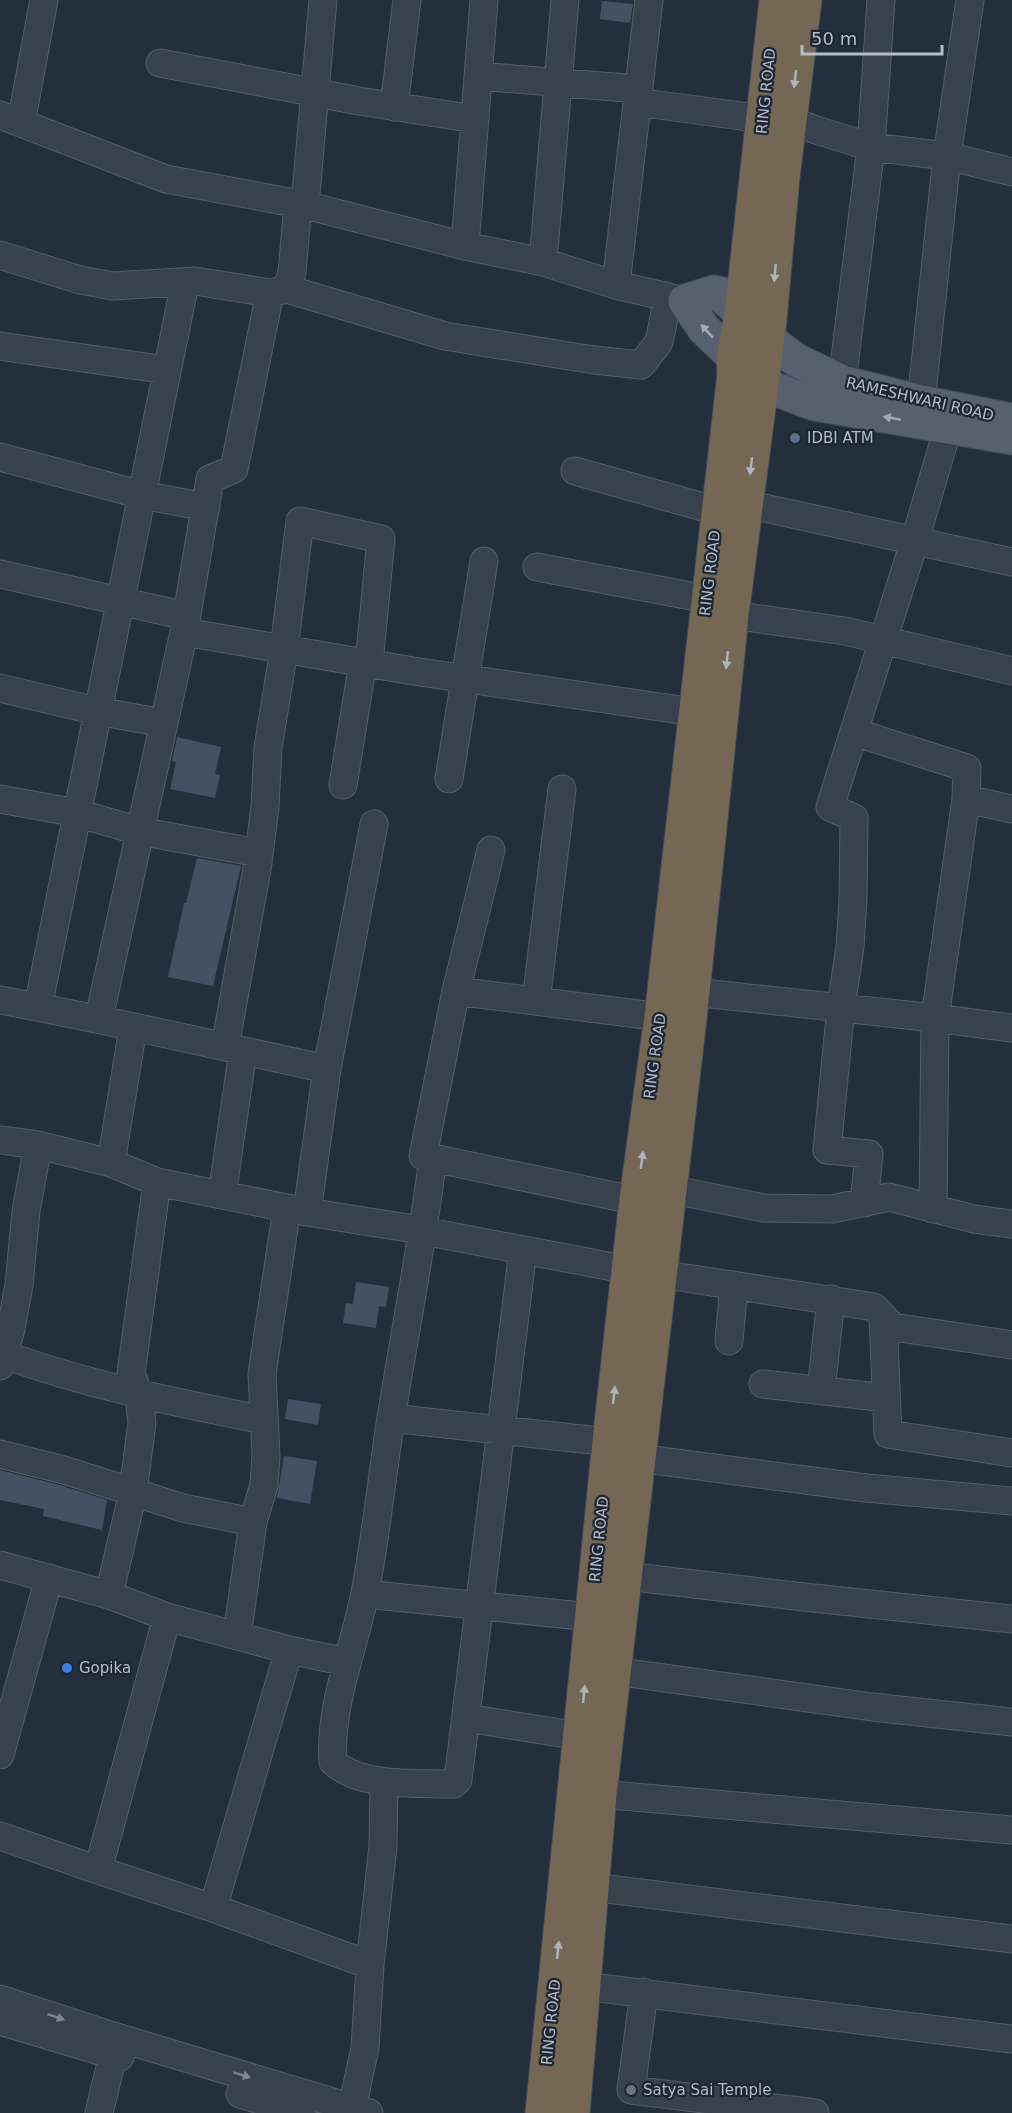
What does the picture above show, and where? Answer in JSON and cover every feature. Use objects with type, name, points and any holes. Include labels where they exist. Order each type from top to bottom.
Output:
[{"type":"highway","name":"RING ROAD","points":[[542,2113],[609,1442],[644,1272],[669,1189],[693,992],[719,607],[732,507],[762,384],[768,339],[777,119],[777,0]]},
{"type":"highway","name":"RING ROAD","points":[[732,507],[733,358],[777,119],[805,0]]},
{"type":"highway","name":"RING ROAD","points":[[573,2113],[600,1794],[638,1458],[644,1272],[636,1199],[661,1017],[694,712],[719,607]]},
{"type":"main road","name":"RAMESHWARI ROAD","points":[[675,298],[716,292],[768,339],[796,360],[842,382],[1011,427]]},
{"type":"main road","points":[[675,298],[733,358],[762,384],[814,404],[948,428],[1011,427]]},
{"type":"street","points":[[0,255],[80,280],[113,286],[195,281],[279,291],[445,336],[594,360],[641,365],[659,342],[664,318],[675,298],[616,285],[543,262],[465,246],[301,205],[166,179],[11,119],[44,0]]},
{"type":"street","points":[[99,1018],[185,624],[210,479],[234,469],[279,291],[292,272],[323,0]]},
{"type":"street","points":[[394,107],[407,0]]},
{"type":"street","points":[[465,246],[484,0]]},
{"type":"street","points":[[543,262],[565,0]]},
{"type":"street","points":[[616,285],[649,0]]},
{"type":"street","points":[[842,382],[871,147],[881,0]]},
{"type":"street","points":[[921,402],[947,156],[970,0]]},
{"type":"street","points":[[160,63],[394,107],[475,119]]},
{"type":"street","points":[[478,76],[558,83],[777,119],[871,147],[947,156],[1012,172]]},
{"type":"street","points":[[38,1007],[185,283]]},
{"type":"street","points":[[0,346],[167,370]]},
{"type":"street","points":[[864,1203],[869,1154],[827,1150],[841,1007],[851,935],[854,818],[830,807],[948,428]]},
{"type":"street","points":[[0,457],[142,495],[206,507]]},
{"type":"street","points":[[575,471],[732,507],[915,540],[1012,561]]},
{"type":"street","points":[[222,1195],[234,1049],[266,806],[268,748],[284,649],[300,521],[381,540],[366,663],[343,784]]},
{"type":"street","points":[[449,779],[484,561]]},
{"type":"street","points":[[537,567],[719,607],[845,631],[1012,671]]},
{"type":"street","points":[[0,574],[120,602],[185,624],[284,649],[466,679],[694,712]]},
{"type":"street","points":[[0,688],[97,711],[163,723]]},
{"type":"street","points":[[854,732],[967,768],[966,799],[935,1018],[933,1209]]},
{"type":"street","points":[[536,1001],[562,789]]},
{"type":"street","points":[[966,799],[1012,809]]},
{"type":"street","points":[[0,800],[77,813],[139,831],[259,854]]},
{"type":"street","points":[[237,1636],[253,1522],[264,1485],[266,1456],[262,1374],[327,1069],[374,824]]},
{"type":"street","points":[[491,850],[456,991],[423,1156],[636,1199]]},
{"type":"street","points":[[456,991],[661,1017]]},
{"type":"street","points":[[693,992],[1012,1028]]},
{"type":"street","points":[[0,1000],[99,1018],[133,1028],[327,1069]]},
{"type":"street","points":[[111,1163],[133,1028]]},
{"type":"street","points":[[0,1140],[39,1145],[111,1163],[157,1182],[297,1210],[644,1272],[874,1307],[893,1327],[1012,1345]]},
{"type":"street","points":[[39,1145],[26,1211],[19,1285],[11,1329],[1,1358],[139,1395],[264,1420]]},
{"type":"street","points":[[433,1158],[424,1232],[391,1418],[365,1594],[338,1704],[332,1749],[333,1762],[342,1771],[384,1782],[454,1784],[458,1780],[523,1250]]},
{"type":"street","points":[[109,1595],[133,1492],[142,1423],[139,1395],[131,1374],[157,1182]]},
{"type":"street","points":[[669,1189],[764,1208],[832,1209],[889,1197],[974,1219],[1012,1224]]},
{"type":"street","points":[[729,1341],[734,1285]]},
{"type":"street","points":[[820,1391],[831,1299]]},
{"type":"street","points":[[883,1318],[888,1434],[1012,1453]]},
{"type":"street","points":[[763,1384],[886,1398]]},
{"type":"street","points":[[391,1418],[609,1442]]},
{"type":"street","points":[[0,1454],[64,1470],[183,1508],[253,1522]]},
{"type":"street","points":[[638,1458],[866,1488],[1012,1501]]},
{"type":"street","points":[[0,1565],[109,1595],[167,1617],[289,1650],[347,1662]]},
{"type":"street","points":[[626,1576],[1012,1619]]},
{"type":"street","points":[[0,1755],[49,1578]]},
{"type":"street","points":[[365,1594],[591,1617]]},
{"type":"street","points":[[98,1870],[167,1617]]},
{"type":"street","points":[[213,1908],[289,1650]]},
{"type":"street","points":[[614,1671],[872,1707],[1012,1722]]},
{"type":"street","points":[[466,1718],[579,1736]]},
{"type":"street","points":[[0,2020],[115,2046],[358,2112],[370,1965],[383,1846],[384,1782]]},
{"type":"street","points":[[600,1794],[1012,1830]]},
{"type":"street","points":[[0,1836],[213,1908],[370,1965]]},
{"type":"street","points":[[592,1887],[1012,1939]]},
{"type":"street","points":[[583,1986],[1012,2039]]},
{"type":"street","points":[[644,1992],[629,2101],[815,2113]]},
{"type":"street","points":[[0,1999],[115,2046],[302,2113]]},
{"type":"street","points":[[99,2113],[115,2046]]},
{"type":"building","points":[[602,1],[633,4],[630,23],[600,19]]},
{"type":"building","points":[[177,737],[221,747],[215,774],[220,775],[215,798],[170,789],[176,762],[172,761]]},
{"type":"building","points":[[197,858],[241,866],[213,986],[168,977],[184,903],[186,903]]},
{"type":"building","points":[[356,1282],[389,1287],[386,1307],[379,1306],[376,1328],[343,1323],[346,1303],[353,1304]]},
{"type":"building","points":[[288,1399],[321,1404],[318,1425],[285,1419]]},
{"type":"building","points":[[284,1456],[317,1461],[310,1504],[277,1498]]},
{"type":"building","points":[[0,1470],[107,1500],[102,1530],[43,1516],[44,1509],[0,1500]]},
{"type":"place","name":"IDBI ATM","points":[[795,438]]},
{"type":"place","name":"Gopika","points":[[67,1668]]},
{"type":"place","name":"Satya Sai Temple","points":[[631,2090]]}]
